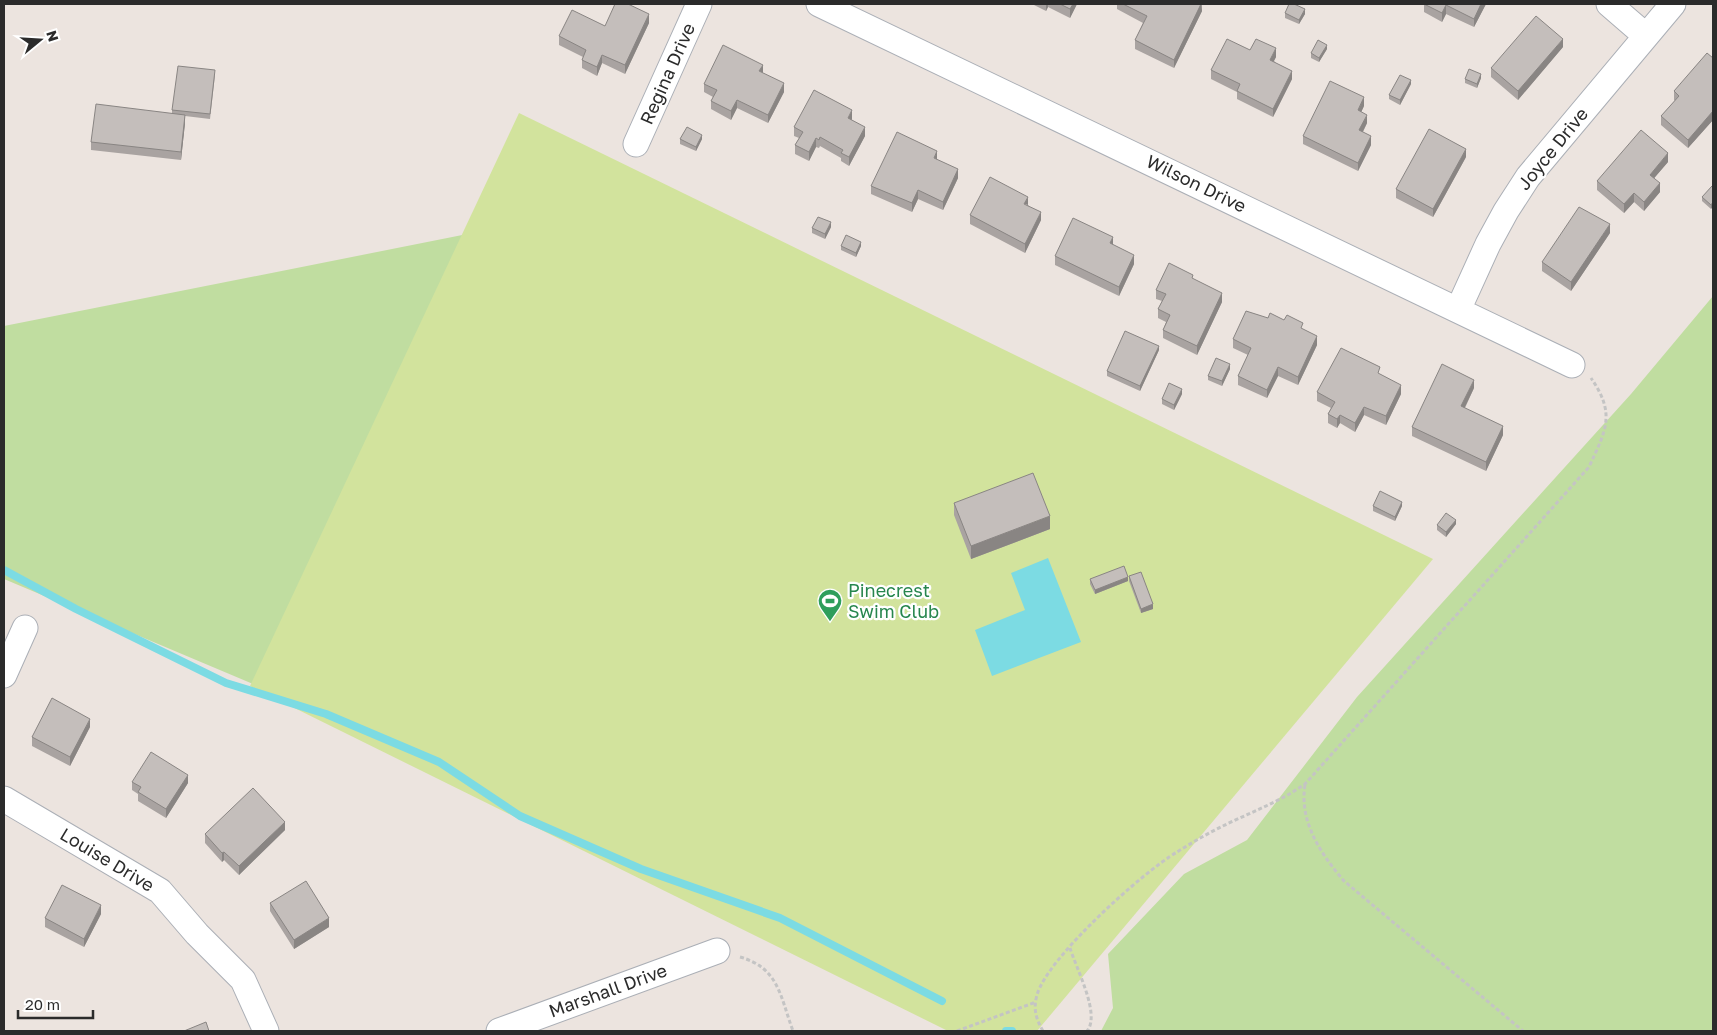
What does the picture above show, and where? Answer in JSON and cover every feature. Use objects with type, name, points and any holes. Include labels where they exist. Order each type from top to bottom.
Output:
[{"type":"street","name":"Regina Drive","points":[[636,144],[699,4]]},
{"type":"street","name":"Wilson Drive","points":[[819,4],[1572,365]]},
{"type":"street","points":[[1609,4],[1646,36]]},
{"type":"street","name":"Joyce Drive","points":[[1458,310],[1488,244],[1528,177],[1673,4]]},
{"type":"street","points":[[4,675],[25,628]]},
{"type":"street","name":"Louise Drive","points":[[4,799],[160,891],[197,934],[243,980],[266,1031]]},
{"type":"street","name":"Marshall Drive","points":[[499,1031],[717,951]]},
{"type":"path","points":[[1043,1031],[1035,1018],[1037,994],[1052,970],[1070,948],[1124,891],[1175,852],[1225,825],[1287,797],[1305,784],[1589,467],[1606,431],[1606,407],[1603,395],[1591,378],[1572,365]]},
{"type":"path","points":[[1305,784],[1302,800],[1309,826],[1323,857],[1344,881],[1523,1031]]},
{"type":"path","points":[[1070,948],[1092,1010],[1092,1026],[1087,1031]]},
{"type":"path","points":[[717,951],[755,962],[772,974],[793,1031]]},
{"type":"path","points":[[957,1031],[1036,1002]]},
{"type":"green space","name":"Pinecrest Swim Club","points":[[519,113],[1433,559],[1037,1031],[948,1031],[250,686]]},
{"type":"green space","points":[[619,204],[918,964],[4,579],[4,326]]},
{"type":"green space","points":[[1713,296],[1713,1031],[1101,1031],[1113,1008],[1108,954],[1184,874],[1247,840],[1357,697],[1631,394]]},
{"type":"water","points":[[1048,558],[1081,642],[992,676],[975,630],[1025,610],[1011,573]]},
{"type":"building","points":[[615,4],[628,4],[649,14],[625,65],[602,55],[597,67],[582,60],[586,50],[559,36],[572,10],[605,26]]},
{"type":"building","points":[[1060,4],[1073,4],[1070,9]]},
{"type":"building","points":[[1123,4],[1201,4],[1174,60],[1135,40],[1147,16]]},
{"type":"building","points":[[1289,4],[1305,9],[1299,20],[1285,13]]},
{"type":"building","points":[[1424,4],[1481,4],[1474,19],[1446,5],[1442,13]]},
{"type":"building","points":[[1536,16],[1563,39],[1518,91],[1491,68]]},
{"type":"building","points":[[1227,39],[1250,50],[1256,39],[1276,48],[1270,60],[1292,71],[1273,109],[1237,91],[1240,84],[1211,70]]},
{"type":"building","points":[[1318,40],[1327,45],[1319,58],[1311,53]]},
{"type":"building","points":[[723,45],[763,65],[759,71],[784,83],[768,115],[737,100],[731,111],[711,101],[717,90],[704,84]]},
{"type":"building","points":[[1707,53],[1713,58],[1713,111],[1688,140],[1661,116],[1679,96],[1674,91]]},
{"type":"building","points":[[178,66],[215,70],[210,114],[172,110]]},
{"type":"building","points":[[1469,69],[1481,74],[1477,84],[1465,79]]},
{"type":"building","points":[[1400,75],[1411,80],[1400,100],[1389,95]]},
{"type":"building","points":[[1330,81],[1364,97],[1358,110],[1367,115],[1359,130],[1371,136],[1358,163],[1303,136]]},
{"type":"building","points":[[814,90],[852,110],[848,118],[865,127],[849,157],[841,153],[843,150],[820,137],[819,140],[816,138],[809,152],[795,145],[803,132],[794,127]]},
{"type":"building","points":[[96,104],[185,115],[181,152],[91,142]]},
{"type":"building","points":[[687,127],[702,135],[696,147],[680,139]]},
{"type":"building","points":[[1429,129],[1466,149],[1433,209],[1396,189]]},
{"type":"building","points":[[1641,130],[1668,153],[1650,175],[1660,183],[1644,202],[1634,193],[1624,204],[1597,181]]},
{"type":"building","points":[[897,132],[937,151],[934,158],[958,169],[943,202],[918,190],[912,203],[871,186]]},
{"type":"building","points":[[990,177],[1028,197],[1024,204],[1041,212],[1025,244],[970,215]]},
{"type":"building","points":[[1712,186],[1713,202],[1711,205],[1702,197]]},
{"type":"building","points":[[1579,207],[1610,224],[1571,282],[1542,262]]},
{"type":"building","points":[[818,217],[831,222],[825,234],[812,228]]},
{"type":"building","points":[[1073,218],[1113,237],[1110,243],[1134,255],[1119,287],[1055,256]]},
{"type":"building","points":[[846,235],[861,242],[856,253],[841,246]]},
{"type":"building","points":[[1169,263],[1193,275],[1192,278],[1222,293],[1197,346],[1163,330],[1170,315],[1158,309],[1166,294],[1156,290]]},
{"type":"building","points":[[1246,311],[1268,318],[1270,313],[1284,320],[1287,315],[1303,323],[1301,328],[1317,336],[1298,377],[1278,367],[1267,390],[1238,376],[1251,348],[1233,339]]},
{"type":"building","points":[[1125,331],[1159,346],[1140,386],[1107,371]]},
{"type":"building","points":[[1341,348],[1380,367],[1378,373],[1401,385],[1386,416],[1364,407],[1355,423],[1340,415],[1337,419],[1328,414],[1335,402],[1317,392]]},
{"type":"building","points":[[1216,358],[1230,364],[1222,381],[1208,376]]},
{"type":"building","points":[[1442,364],[1474,380],[1461,406],[1503,426],[1486,462],[1412,427]]},
{"type":"building","points":[[1169,383],[1182,389],[1174,405],[1162,399]]},
{"type":"building","points":[[1033,473],[1050,516],[971,546],[954,503]]},
{"type":"building","points":[[1380,491],[1402,502],[1395,517],[1373,506]]},
{"type":"building","points":[[1446,513],[1456,520],[1446,532],[1437,525]]},
{"type":"building","points":[[1124,566],[1128,577],[1095,590],[1090,579]]},
{"type":"building","points":[[1141,572],[1153,604],[1141,609],[1129,576]]},
{"type":"building","points":[[52,698],[90,719],[70,757],[32,737]]},
{"type":"building","points":[[151,752],[188,775],[166,809],[138,792],[141,787],[132,782]]},
{"type":"building","points":[[253,788],[285,822],[239,866],[224,852],[222,853],[205,834]]},
{"type":"building","points":[[306,881],[329,918],[294,940],[270,903]]},
{"type":"building","points":[[62,885],[101,905],[84,939],[45,918]]},
{"type":"building","points":[[206,1022],[209,1031],[184,1031]]},
{"type":"waterway","points":[[4,570],[76,609],[226,683],[326,714],[439,762],[520,816],[641,869],[780,918],[942,1001]]},
{"type":"waterway","points":[[1006,1031],[1012,1031]]},
{"type":"place","name":"Pinecrest Swim Club","points":[[830,622]]}]
